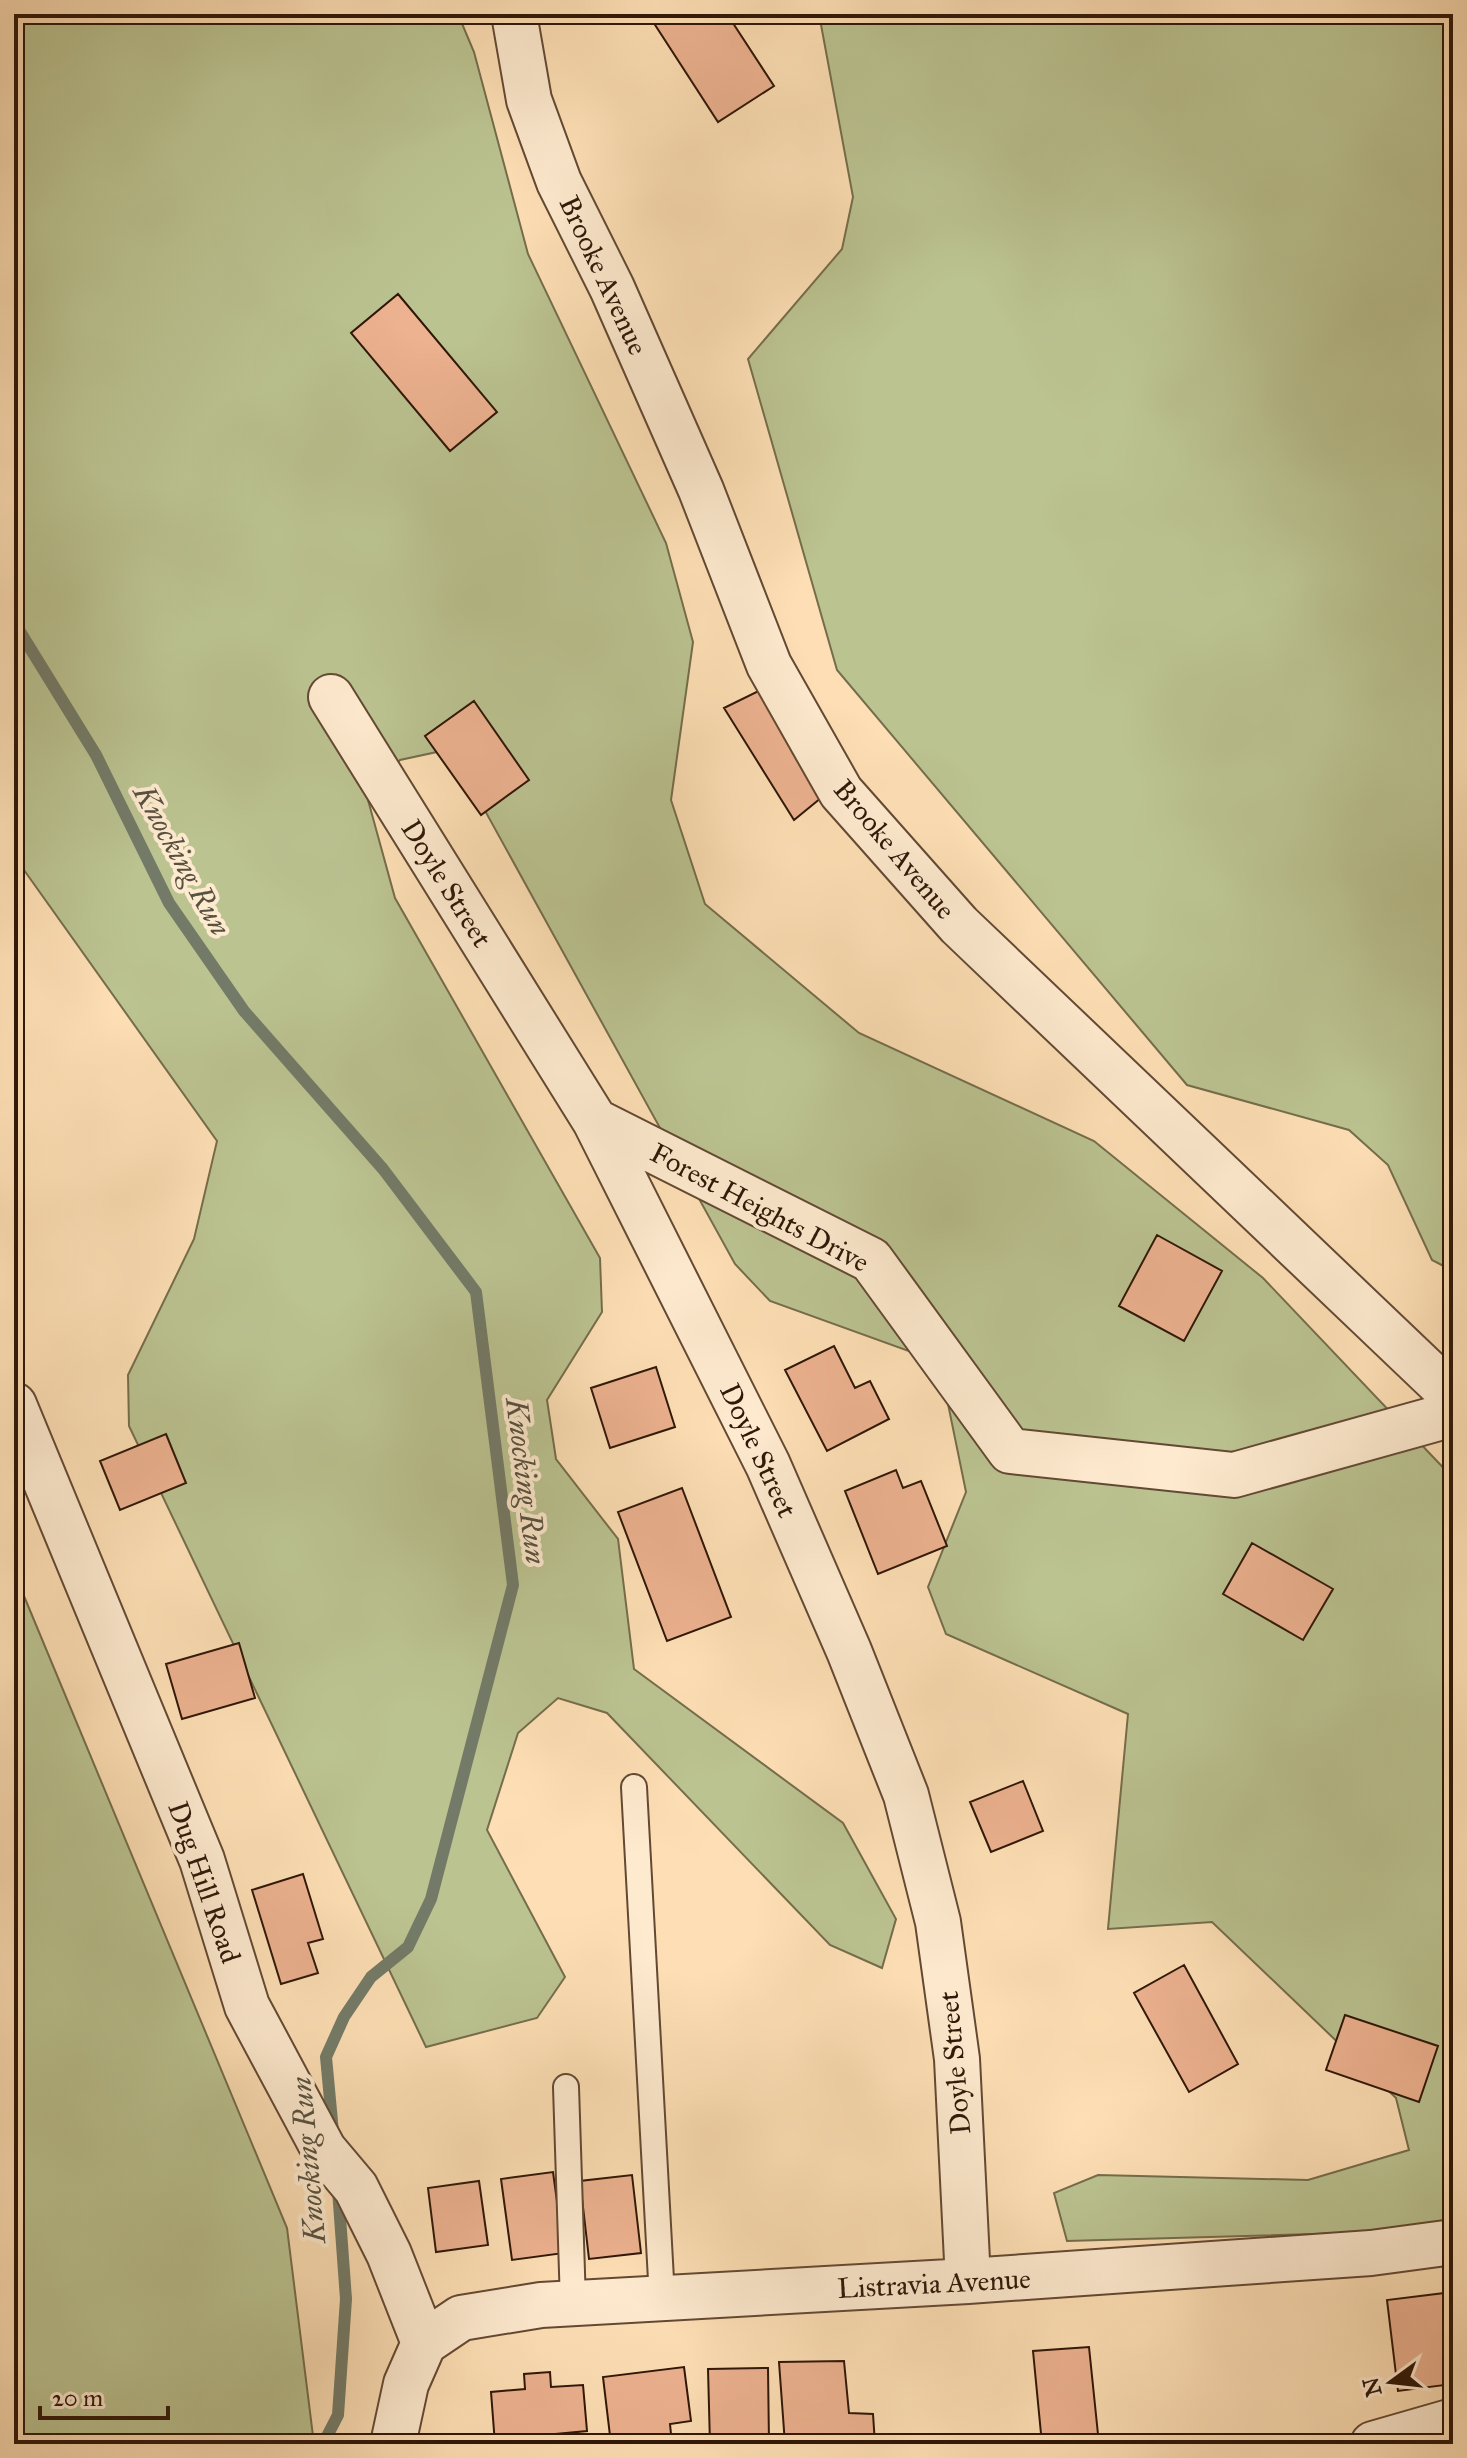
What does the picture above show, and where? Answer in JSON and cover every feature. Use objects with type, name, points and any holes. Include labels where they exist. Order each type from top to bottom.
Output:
[{"type":"street","name":"Brooke Avenue","points":[[514,14],[529,100],[559,182],[612,288],[701,490],[769,665],[841,792],[959,925],[1453,1396]]},
{"type":"street","name":"Doyle Street","points":[[331,697],[595,1121],[768,1465],[849,1651],[906,1795],[938,1922],[957,2059],[968,2281]]},
{"type":"street","name":"Forest Heights Drive","points":[[595,1121],[871,1260],[1010,1451],[1234,1475],[1453,1414]]},
{"type":"street","name":"Dug Hill Road","points":[[14,1405],[202,1860],[247,2006],[324,2150],[356,2188],[389,2254],[424,2343]]},
{"type":"street","name":"Listravia Avenue","points":[[424,2343],[461,2318],[573,2303],[968,2281],[1371,2253],[1453,2242]]},
{"type":"street","points":[[393,2444],[406,2384],[424,2343]]},
{"type":"street","points":[[1373,2444],[1453,2421]]},
{"type":"lane","points":[[634,1787],[662,2298]]},
{"type":"lane","points":[[566,2087],[573,2303]]},
{"type":"green space","points":[[14,14],[458,14],[474,52],[528,254],[666,543],[693,642],[671,800],[705,904],[859,1033],[1094,1141],[1263,1278],[1453,1478],[1453,2230],[1067,2241],[1054,2193],[1098,2175],[1308,2180],[1409,2150],[1396,2098],[1212,1922],[1108,1929],[1128,1714],[946,1634],[928,1587],[966,1492],[947,1399],[920,1355],[770,1301],[735,1264],[451,749],[400,760],[368,800],[395,898],[600,1258],[602,1312],[547,1400],[556,1459],[618,1539],[634,1669],[843,1823],[896,1919],[882,1968],[830,1945],[607,1713],[558,1698],[518,1733],[487,1830],[565,1977],[537,2018],[426,2047],[129,1426],[128,1375],[194,1239],[217,1141],[14,856]]},
{"type":"green space","points":[[819,14],[1453,14],[1453,1271],[1432,1260],[1388,1165],[1349,1130],[1187,1085],[837,670],[748,359],[842,249],[853,197]]},
{"type":"green space","points":[[14,1572],[287,2228],[314,2444],[14,2444]]},
{"type":"building","points":[[648,14],[703,14],[707,19],[715,14],[727,14],[774,86],[718,122]]},
{"type":"building","points":[[398,294],[497,412],[450,451],[351,333]]},
{"type":"building","points":[[767,687],[827,793],[794,820],[724,708]]},
{"type":"building","points":[[474,701],[529,780],[481,815],[425,736]]},
{"type":"building","points":[[1157,1235],[1222,1271],[1184,1341],[1119,1306]]},
{"type":"building","points":[[834,1346],[855,1388],[870,1381],[889,1419],[827,1451],[785,1370]]},
{"type":"building","points":[[656,1367],[675,1427],[610,1448],[591,1388]]},
{"type":"building","points":[[166,1434],[186,1483],[120,1510],[100,1461]]},
{"type":"building","points":[[896,1470],[903,1488],[921,1481],[947,1546],[878,1574],[845,1491]]},
{"type":"building","points":[[682,1488],[731,1617],[667,1641],[618,1512]]},
{"type":"building","points":[[1252,1543],[1333,1589],[1303,1640],[1223,1594]]},
{"type":"building","points":[[239,1643],[255,1698],[182,1719],[166,1664]]},
{"type":"building","points":[[1023,1781],[1043,1831],[991,1852],[970,1802]]},
{"type":"building","points":[[303,1874],[323,1939],[308,1943],[318,1973],[281,1984],[252,1890]]},
{"type":"building","points":[[1184,1965],[1238,2064],[1189,2092],[1134,1993]]},
{"type":"building","points":[[1345,2015],[1438,2046],[1419,2102],[1326,2070]]},
{"type":"building","points":[[553,2172],[564,2253],[512,2260],[501,2179]]},
{"type":"building","points":[[632,2175],[641,2253],[589,2259],[580,2181]]},
{"type":"building","points":[[479,2181],[488,2245],[436,2252],[428,2188]]},
{"type":"building","points":[[1453,2292],[1453,2328],[1450,2328],[1453,2384],[1398,2391],[1387,2300]]},
{"type":"building","points":[[1089,2347],[1099,2444],[1042,2444],[1033,2351]]},
{"type":"building","points":[[844,2361],[849,2413],[873,2414],[875,2444],[785,2444],[779,2362]]},
{"type":"building","points":[[684,2367],[691,2421],[670,2424],[672,2444],[611,2444],[603,2377]]},
{"type":"building","points":[[768,2368],[769,2444],[710,2444],[708,2369]]},
{"type":"building","points":[[550,2372],[551,2387],[583,2385],[587,2431],[535,2436],[536,2444],[495,2444],[491,2392],[525,2389],[524,2374]]},
{"type":"waterway","name":"Knocking Run","points":[[14,622],[96,755],[169,903],[244,1011],[383,1169],[476,1292],[513,1585],[431,1899],[408,1947],[371,1977],[344,2017],[326,2057],[333,2132]]},
{"type":"waterway","name":"Knocking Run","points":[[323,2444],[338,2415],[346,2299],[338,2190]]}]
